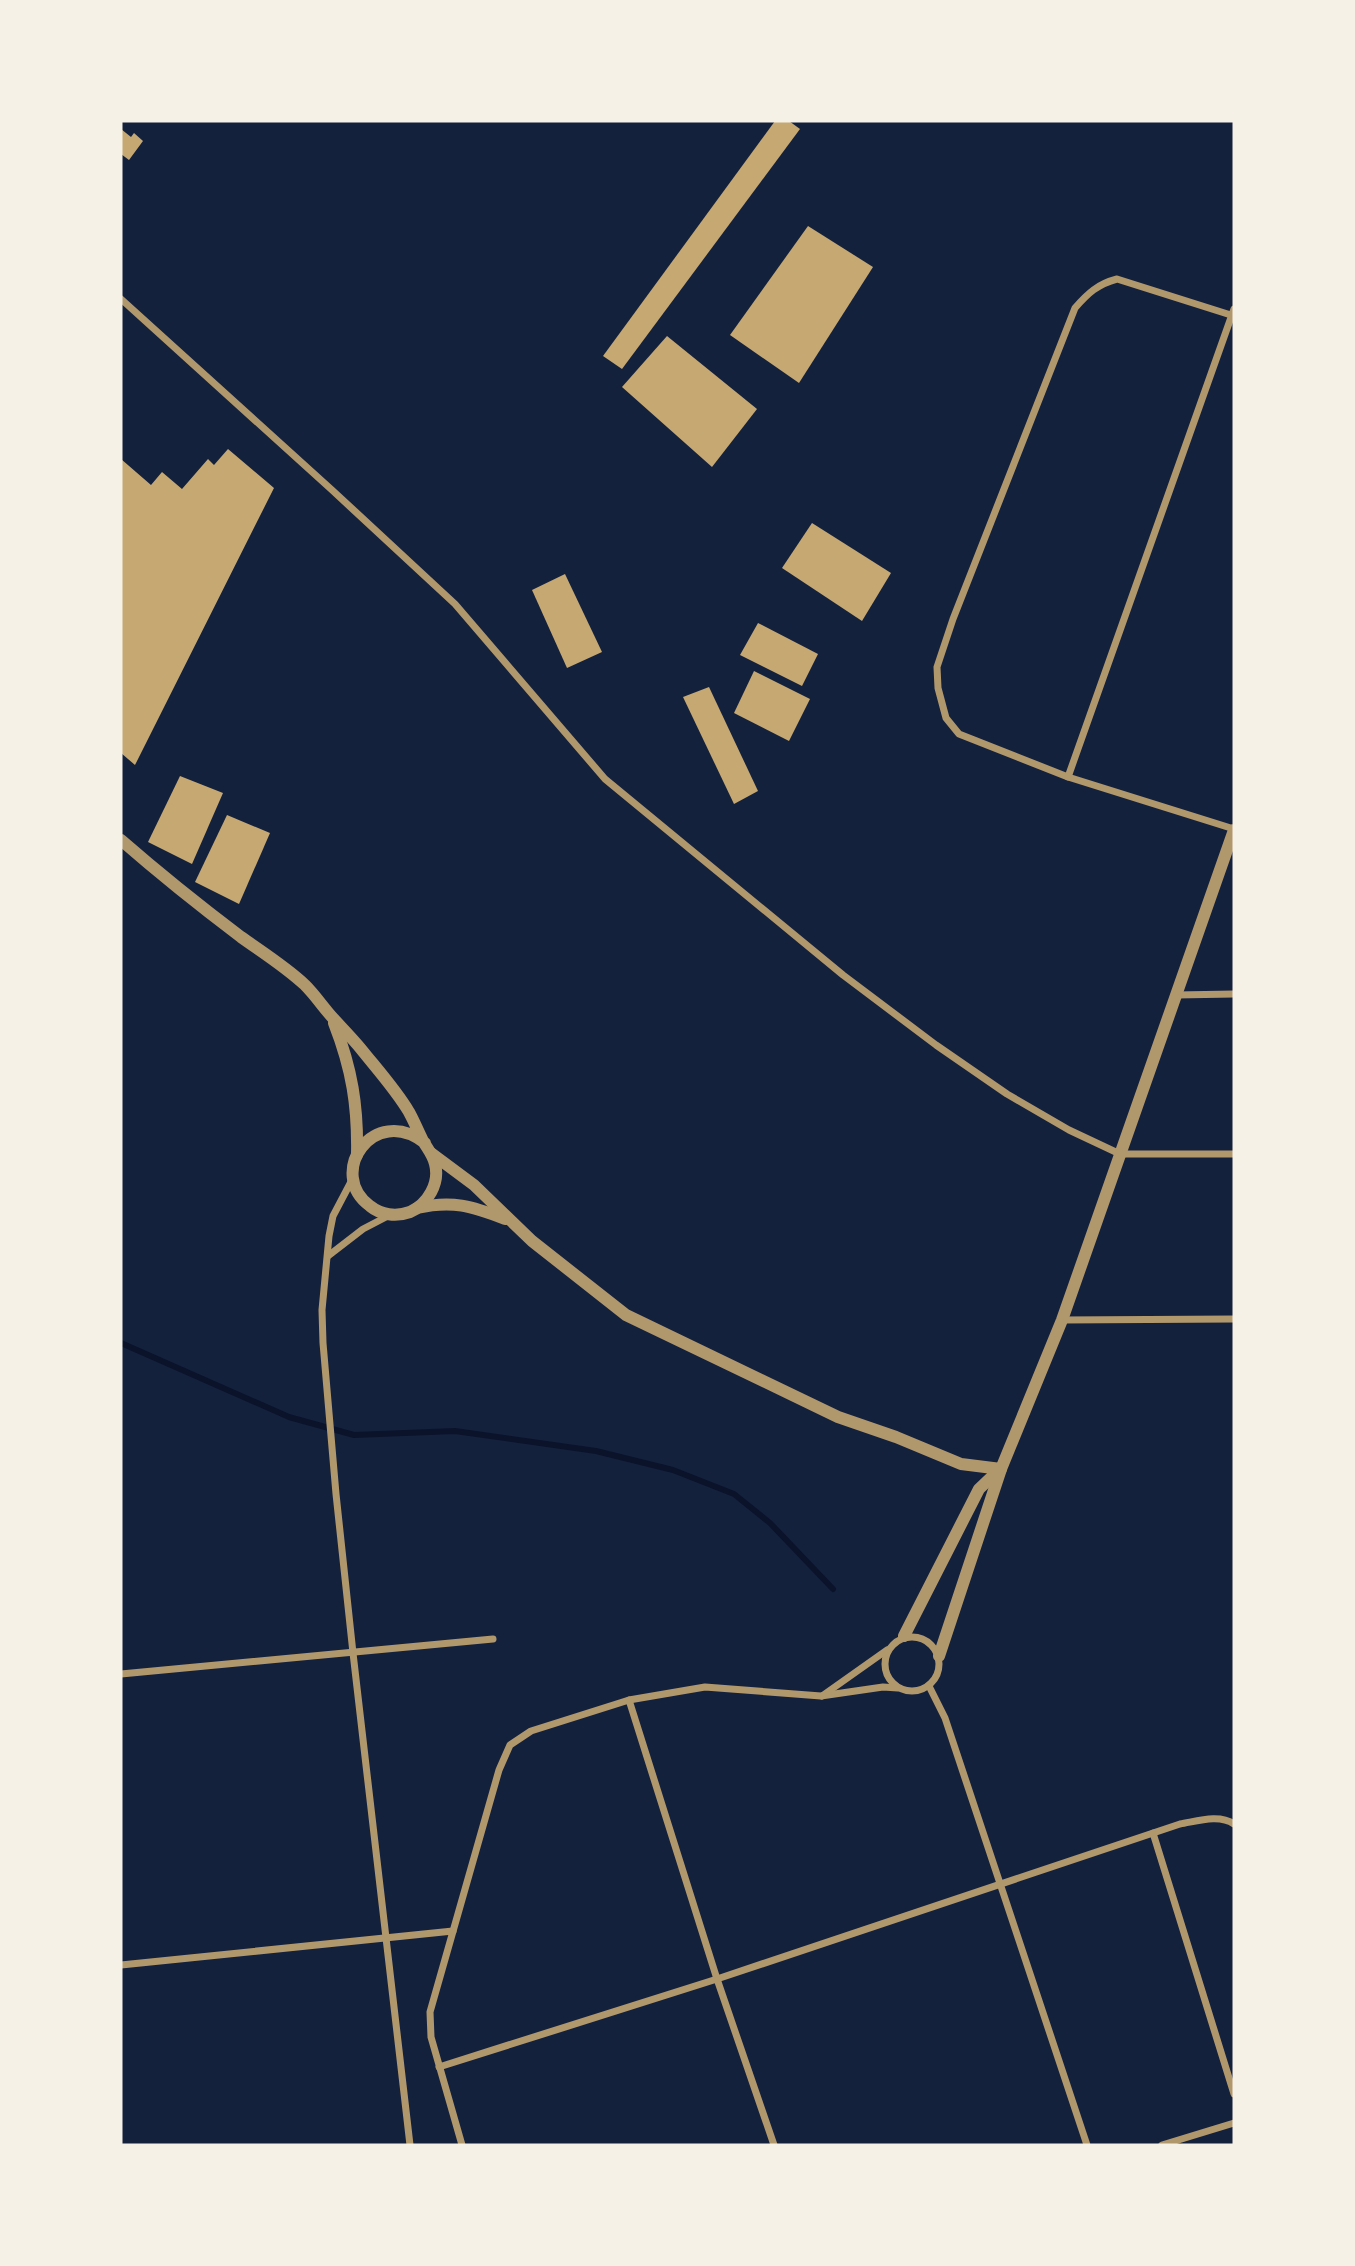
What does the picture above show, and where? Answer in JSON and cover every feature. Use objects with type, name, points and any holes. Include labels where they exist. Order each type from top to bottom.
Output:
[{"type":"street","points":[[462,2145],[431,2037],[430,2012],[499,1770],[510,1745],[531,1731],[629,1700],[705,1688],[821,1696],[883,1688],[919,1691],[937,1678],[939,1656],[1001,1469],[1062,1320],[1234,829],[1068,777],[959,734],[946,718],[938,688],[937,667],[953,619],[1075,308],[1089,292],[1102,283],[1117,279],[1234,314],[1068,777]]},
{"type":"street","points":[[121,299],[455,604],[605,779],[843,975],[1007,1094],[1069,1130],[1120,1154],[1234,1154]]},
{"type":"street","points":[[121,840],[170,884],[304,984],[360,1047],[408,1111],[435,1164],[434,1187],[415,1209]]},
{"type":"street","points":[[1175,995],[1234,994]]},
{"type":"street","points":[[331,1016],[352,1077],[358,1127],[357,1155],[352,1171],[359,1195],[376,1211],[393,1214],[433,1204],[457,1203],[511,1221]]},
{"type":"street","points":[[357,1155],[369,1139],[379,1133],[403,1131],[415,1136],[575,1276],[626,1315],[838,1417],[961,1464],[1001,1469]]},
{"type":"street","points":[[353,1177],[333,1216],[329,1236],[322,1310],[326,1379],[353,1653],[410,2145]]},
{"type":"street","points":[[328,1256],[363,1228],[393,1214]]},
{"type":"street","points":[[1062,1320],[1234,1319]]},
{"type":"street","points":[[821,1696],[904,1636],[979,1489],[1001,1469]]},
{"type":"street","points":[[904,1636],[926,1639],[939,1656]]},
{"type":"street","points":[[121,1674],[493,1639]]},
{"type":"street","points":[[887,1650],[884,1671],[898,1688]]},
{"type":"street","points":[[929,1686],[945,1718],[1087,2145]]},
{"type":"street","points":[[629,1700],[717,1979],[774,2145]]},
{"type":"street","points":[[439,2067],[717,1979],[1180,1824],[1206,1819],[1226,1819],[1234,1824]]},
{"type":"street","points":[[1153,1833],[1234,2094]]},
{"type":"street","points":[[121,1965],[453,1931]]},
{"type":"street","points":[[1162,2145],[1234,2123]]},
{"type":"building","points":[[775,121],[789,121],[800,129],[622,369],[603,356]]},
{"type":"building","points":[[121,129],[131,137],[134,133],[143,141],[129,160],[121,154]]},
{"type":"building","points":[[808,226],[873,267],[799,383],[730,335]]},
{"type":"building","points":[[667,336],[757,409],[712,467],[622,387]]},
{"type":"building","points":[[228,449],[274,488],[135,765],[121,753],[121,459],[151,485],[162,472],[182,489],[208,459],[214,465]]},
{"type":"building","points":[[812,523],[891,573],[862,621],[782,568]]},
{"type":"building","points":[[565,574],[602,652],[567,668],[532,590]]},
{"type":"building","points":[[758,623],[818,654],[802,686],[740,655]]},
{"type":"building","points":[[754,671],[810,699],[789,741],[734,713]]},
{"type":"building","points":[[709,687],[758,791],[734,804],[683,697]]},
{"type":"building","points":[[180,776],[223,793],[192,864],[148,842]]},
{"type":"building","points":[[227,815],[270,833],[239,904],[195,882]]},
{"type":"waterway","points":[[121,1343],[289,1417],[354,1435],[455,1431],[596,1451],[673,1470],[734,1494],[770,1523],[833,1589]]}]
